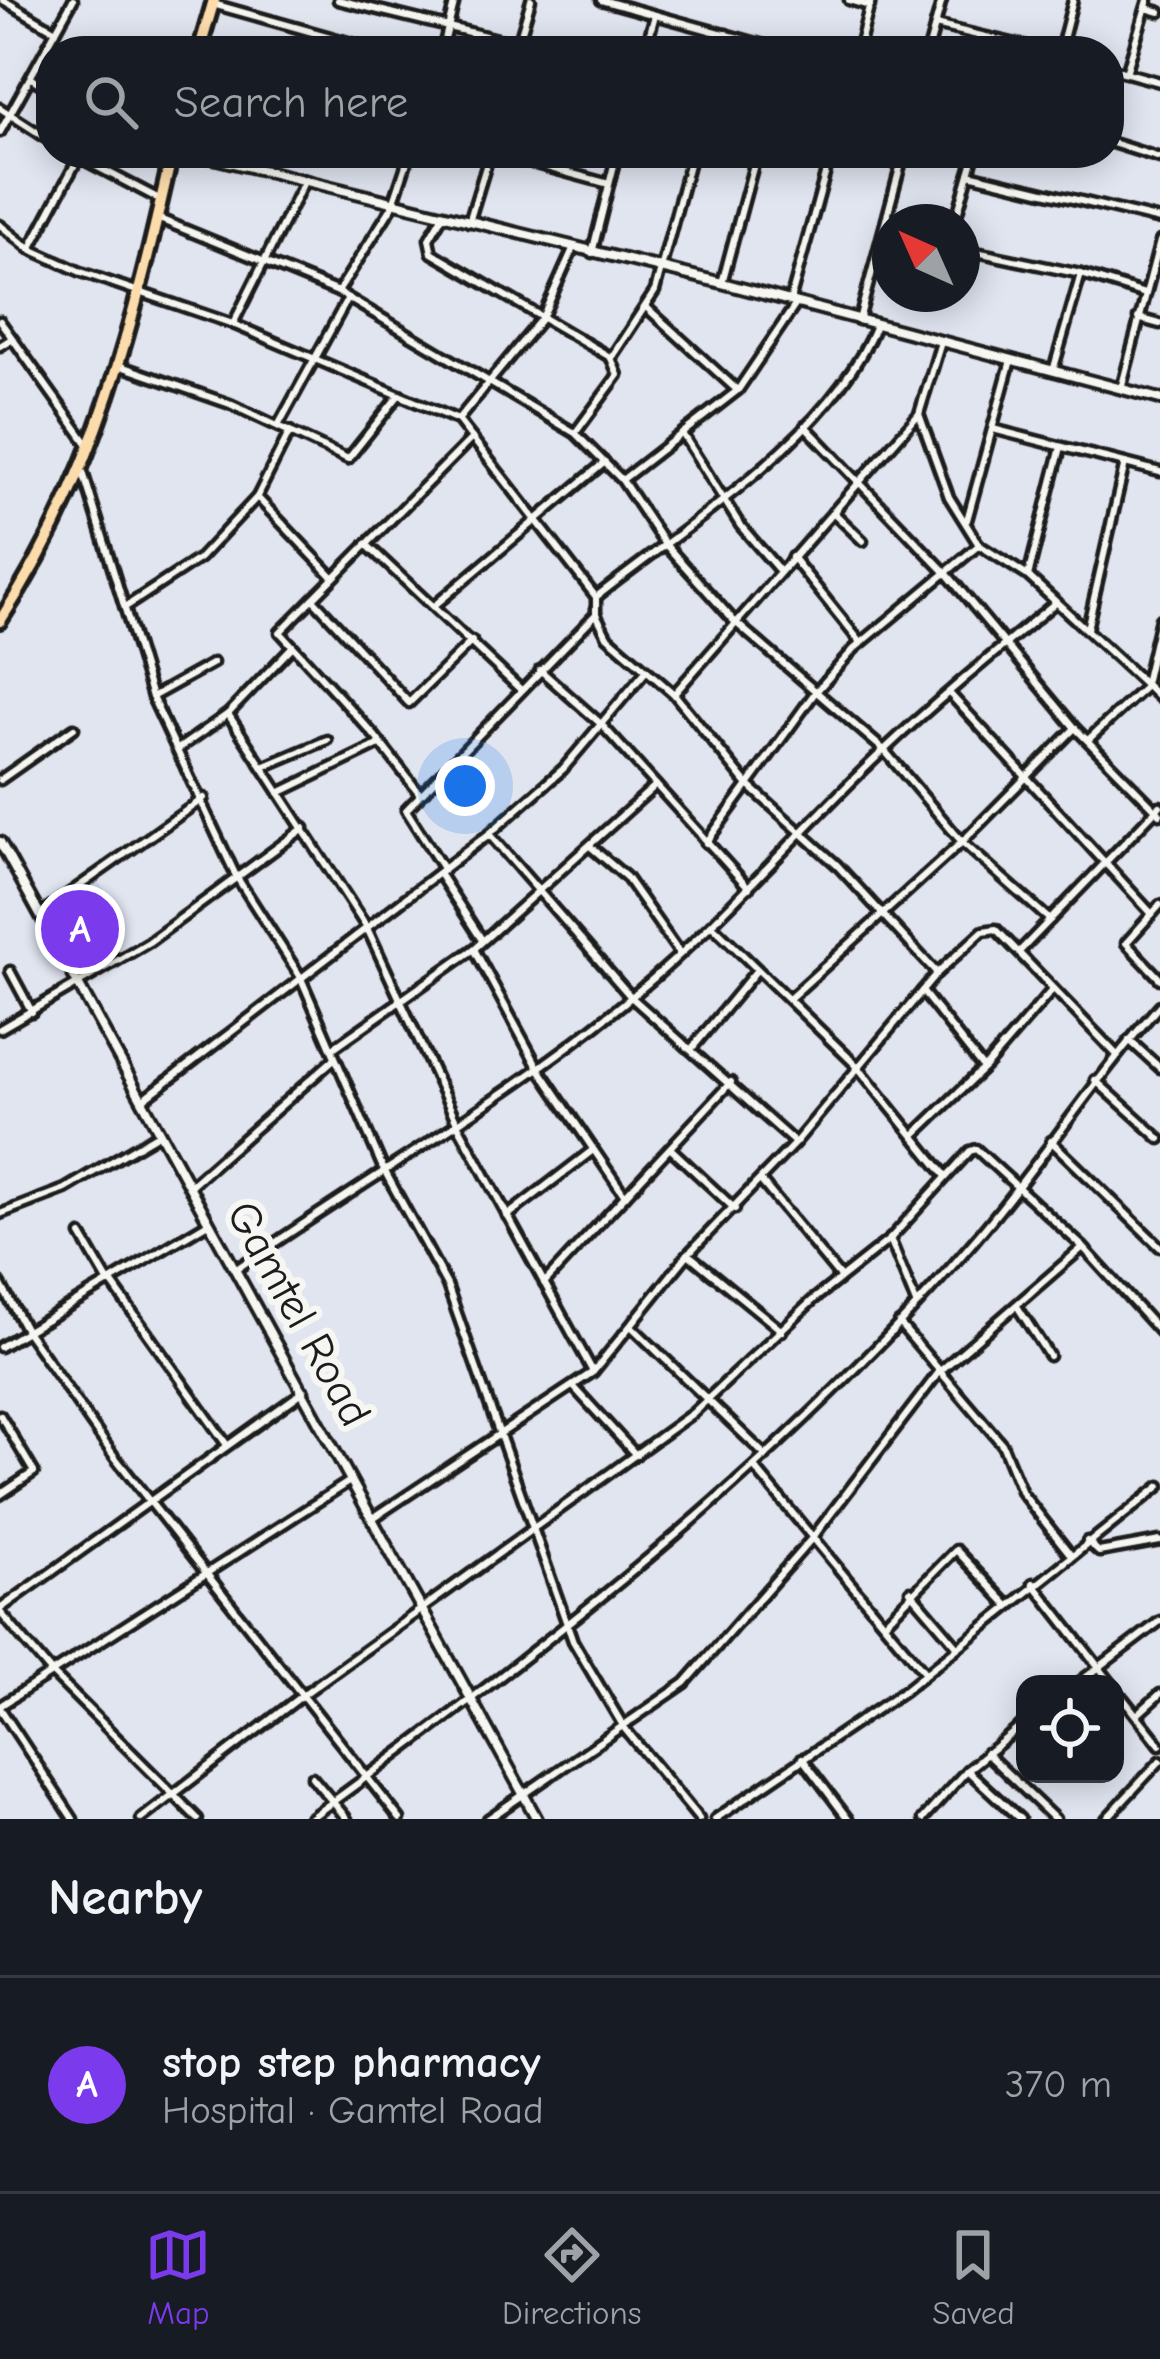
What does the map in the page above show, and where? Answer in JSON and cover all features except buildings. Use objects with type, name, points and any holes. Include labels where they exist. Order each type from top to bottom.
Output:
[{"type":"main road","points":[[204,36],[214,2]]},
{"type":"main road","points":[[0,621],[52,538],[92,449],[168,168]]},
{"type":"street","points":[[2,0],[56,32]]},
{"type":"street","points":[[54,36],[73,0]]},
{"type":"street","points":[[338,0],[479,36]]},
{"type":"street","points":[[446,36],[454,0]]},
{"type":"street","points":[[520,36],[531,0]]},
{"type":"street","points":[[601,0],[732,36]]},
{"type":"street","points":[[849,0],[870,3],[862,36]]},
{"type":"street","points":[[932,36],[942,0]]},
{"type":"street","points":[[1064,36],[1073,0]]},
{"type":"street","points":[[214,2],[329,36]]},
{"type":"street","points":[[1160,12],[1147,4],[1126,73],[1160,82]]},
{"type":"street","points":[[650,36],[656,15]]},
{"type":"street","points":[[935,25],[985,36]]},
{"type":"street","points":[[0,132],[36,68]]},
{"type":"street","points":[[31,77],[36,80]]},
{"type":"street","points":[[0,108],[36,132]]},
{"type":"street","points":[[1124,147],[1160,158]]},
{"type":"street","points":[[30,249],[69,168]]},
{"type":"street","points":[[100,168],[161,200]]},
{"type":"street","points":[[255,168],[722,283],[1160,399]]},
{"type":"street","points":[[338,292],[394,203],[405,168]]},
{"type":"street","points":[[469,222],[487,168]]},
{"type":"street","points":[[549,168],[609,184]]},
{"type":"street","points":[[592,253],[613,168]]},
{"type":"street","points":[[611,358],[646,308],[688,168]]},
{"type":"street","points":[[722,283],[753,168]]},
{"type":"street","points":[[622,480],[738,390],[793,302],[827,168]]},
{"type":"street","points":[[893,204],[900,168]]},
{"type":"street","points":[[960,204],[971,168]]},
{"type":"street","points":[[969,174],[1160,220]]},
{"type":"street","points":[[233,324],[305,180]]},
{"type":"street","points":[[443,215],[429,239],[432,253],[611,358],[618,375],[575,433]]},
{"type":"street","points":[[157,218],[338,292],[575,433],[622,480],[664,543],[734,621],[884,750],[962,842],[1050,920]]},
{"type":"street","points":[[0,225],[30,249],[233,324],[458,420],[596,597],[596,614],[608,637],[674,694],[747,784],[803,832],[937,973]]},
{"type":"street","points":[[1121,389],[1160,241]]},
{"type":"street","points":[[458,420],[493,384],[542,318],[573,249]]},
{"type":"street","points":[[980,253],[1081,274],[1144,294]]},
{"type":"street","points":[[1054,371],[1081,274]]},
{"type":"street","points":[[860,320],[872,280]]},
{"type":"street","points":[[279,424],[348,298]]},
{"type":"street","points":[[646,308],[738,390]]},
{"type":"street","points":[[1138,318],[1160,324]]},
{"type":"street","points":[[0,321],[92,449]]},
{"type":"street","points":[[596,597],[806,425],[862,361],[876,325]]},
{"type":"street","points":[[0,346],[11,339]]},
{"type":"street","points":[[674,694],[919,414],[941,342]]},
{"type":"street","points":[[968,520],[1011,360]]},
{"type":"street","points":[[118,365],[279,424],[348,459],[399,395]]},
{"type":"street","points":[[919,414],[949,496],[968,520],[979,545],[1028,576],[1160,698]]},
{"type":"street","points":[[806,425],[947,574],[1075,728],[1159,810],[1020,950]]},
{"type":"street","points":[[993,429],[1160,472]]},
{"type":"street","points":[[127,606],[200,558],[257,497],[290,431]]},
{"type":"street","points":[[683,435],[722,497],[779,569]]},
{"type":"street","points":[[420,794],[280,632],[472,438]]},
{"type":"street","points":[[1028,576],[1061,446]]},
{"type":"street","points":[[434,605],[605,463]]},
{"type":"street","points":[[1087,631],[1124,463]]},
{"type":"street","points":[[83,472],[152,697],[204,798],[236,875],[300,976],[383,1168],[446,1285],[573,1641],[625,1729],[699,1819]]},
{"type":"street","points":[[257,497],[333,578]]},
{"type":"street","points":[[833,512],[863,541]]},
{"type":"street","points":[[366,544],[520,689]]},
{"type":"street","points":[[706,843],[814,694],[861,644],[979,545]]},
{"type":"street","points":[[792,557],[861,644]]},
{"type":"street","points":[[313,599],[409,703],[472,641]]},
{"type":"street","points":[[238,1268],[383,1168],[459,1127],[631,997],[712,926],[884,750],[1055,603]]},
{"type":"street","points":[[482,940],[406,810],[596,614]]},
{"type":"street","points":[[1089,739],[1144,688],[1160,619]]},
{"type":"street","points":[[178,749],[227,714],[292,647]]},
{"type":"street","points":[[152,697],[213,663]]},
{"type":"street","points":[[539,669],[601,724],[749,888]]},
{"type":"street","points":[[144,1099],[489,834],[563,769],[646,671]]},
{"type":"street","points":[[950,694],[1152,914]]},
{"type":"street","points":[[227,714],[367,928],[405,1000],[459,1127],[593,1372]]},
{"type":"street","points":[[0,780],[74,728]]},
{"type":"street","points":[[788,999],[962,842],[1075,728]]},
{"type":"street","points":[[262,767],[327,740]]},
{"type":"street","points":[[279,793],[380,743]]},
{"type":"street","points":[[332,1049],[475,949],[656,785]]},
{"type":"street","points":[[40,914],[204,798]]},
{"type":"street","points":[[0,1029],[149,942],[304,828]]},
{"type":"street","points":[[489,834],[631,997],[693,1047],[795,1143]]},
{"type":"street","name":"Gamtel Road","points":[[0,842],[537,1819]]},
{"type":"street","points":[[591,847],[626,877],[681,955]]},
{"type":"street","points":[[1160,905],[1126,943],[1160,979]]},
{"type":"street","points":[[712,926],[857,1066],[945,1174]]},
{"type":"street","points":[[373,1518],[593,1372],[688,1254],[795,1143],[937,973],[991,927],[1020,950],[1117,1055]]},
{"type":"street","points":[[475,949],[539,1069],[626,1196]]},
{"type":"street","points":[[693,1047],[757,970]]},
{"type":"street","points":[[10,971],[32,1012]]},
{"type":"street","points":[[915,1134],[984,1069],[1053,989]]},
{"type":"street","points":[[922,991],[984,1069]]},
{"type":"street","points":[[309,1819],[571,1627],[755,1468],[916,1303],[1160,1005]]},
{"type":"street","points":[[1129,1040],[1160,1068]]},
{"type":"street","points":[[192,1184],[334,1059]]},
{"type":"street","points":[[1095,1081],[1160,1139]]},
{"type":"street","points":[[544,1283],[731,1082]]},
{"type":"street","points":[[0,1214],[65,1189],[163,1132]]},
{"type":"street","points":[[1051,1141],[1160,1247]]},
{"type":"street","points":[[141,1819],[304,1694],[637,1456],[840,1277],[890,1239],[945,1174],[976,1149],[1083,1246],[1159,1329]]},
{"type":"street","points":[[507,1216],[593,1150]]},
{"type":"street","points":[[672,1150],[735,1209]]},
{"type":"street","points":[[761,1181],[840,1277]]},
{"type":"street","points":[[0,1347],[212,1221]]},
{"type":"street","points":[[81,1235],[226,1445]]},
{"type":"street","points":[[890,1239],[916,1303]]},
{"type":"street","points":[[488,1819],[686,1683],[733,1635],[813,1537],[939,1372],[1083,1246]]},
{"type":"street","points":[[688,1254],[782,1331]]},
{"type":"street","points":[[0,1283],[27,1332],[150,1500],[400,1819]]},
{"type":"street","points":[[1017,1306],[1049,1356]]},
{"type":"street","points":[[898,1323],[1002,1444],[1022,1493],[1070,1554]]},
{"type":"street","points":[[632,1327],[766,1456]]},
{"type":"street","points":[[573,1386],[637,1456]]},
{"type":"street","points":[[198,1819],[50,1672],[0,1611],[304,1391]]},
{"type":"street","points":[[0,1414],[34,1472],[0,1495]]},
{"type":"street","points":[[755,1468],[925,1673]]},
{"type":"street","points":[[73,1819],[0,1707],[352,1479]]},
{"type":"street","points":[[715,1819],[925,1673],[1160,1486]]},
{"type":"street","points":[[1088,1541],[1099,1552],[1160,1540]]},
{"type":"street","points":[[885,1622],[910,1591],[956,1550],[1008,1605]]},
{"type":"street","points":[[1033,1583],[1105,1675]]},
{"type":"street","points":[[910,1591],[957,1646]]},
{"type":"street","points":[[1089,1675],[1160,1621]]},
{"type":"street","points":[[1137,1715],[1160,1694]]},
{"type":"street","points":[[1124,1699],[1160,1744]]},
{"type":"street","points":[[922,1819],[967,1770],[1016,1730]]},
{"type":"street","points":[[986,1754],[1055,1819]]},
{"type":"street","points":[[802,1758],[848,1819]]},
{"type":"street","points":[[1106,1819],[1160,1761]]},
{"type":"street","points":[[967,1770],[1020,1819]]},
{"type":"street","points":[[312,1777],[347,1819]]},
{"type":"shaded area","points":[[98,882],[121,911],[73,945],[55,912]]},
{"type":"place","name":"stop step pharmacy","points":[[80,929]]}]
